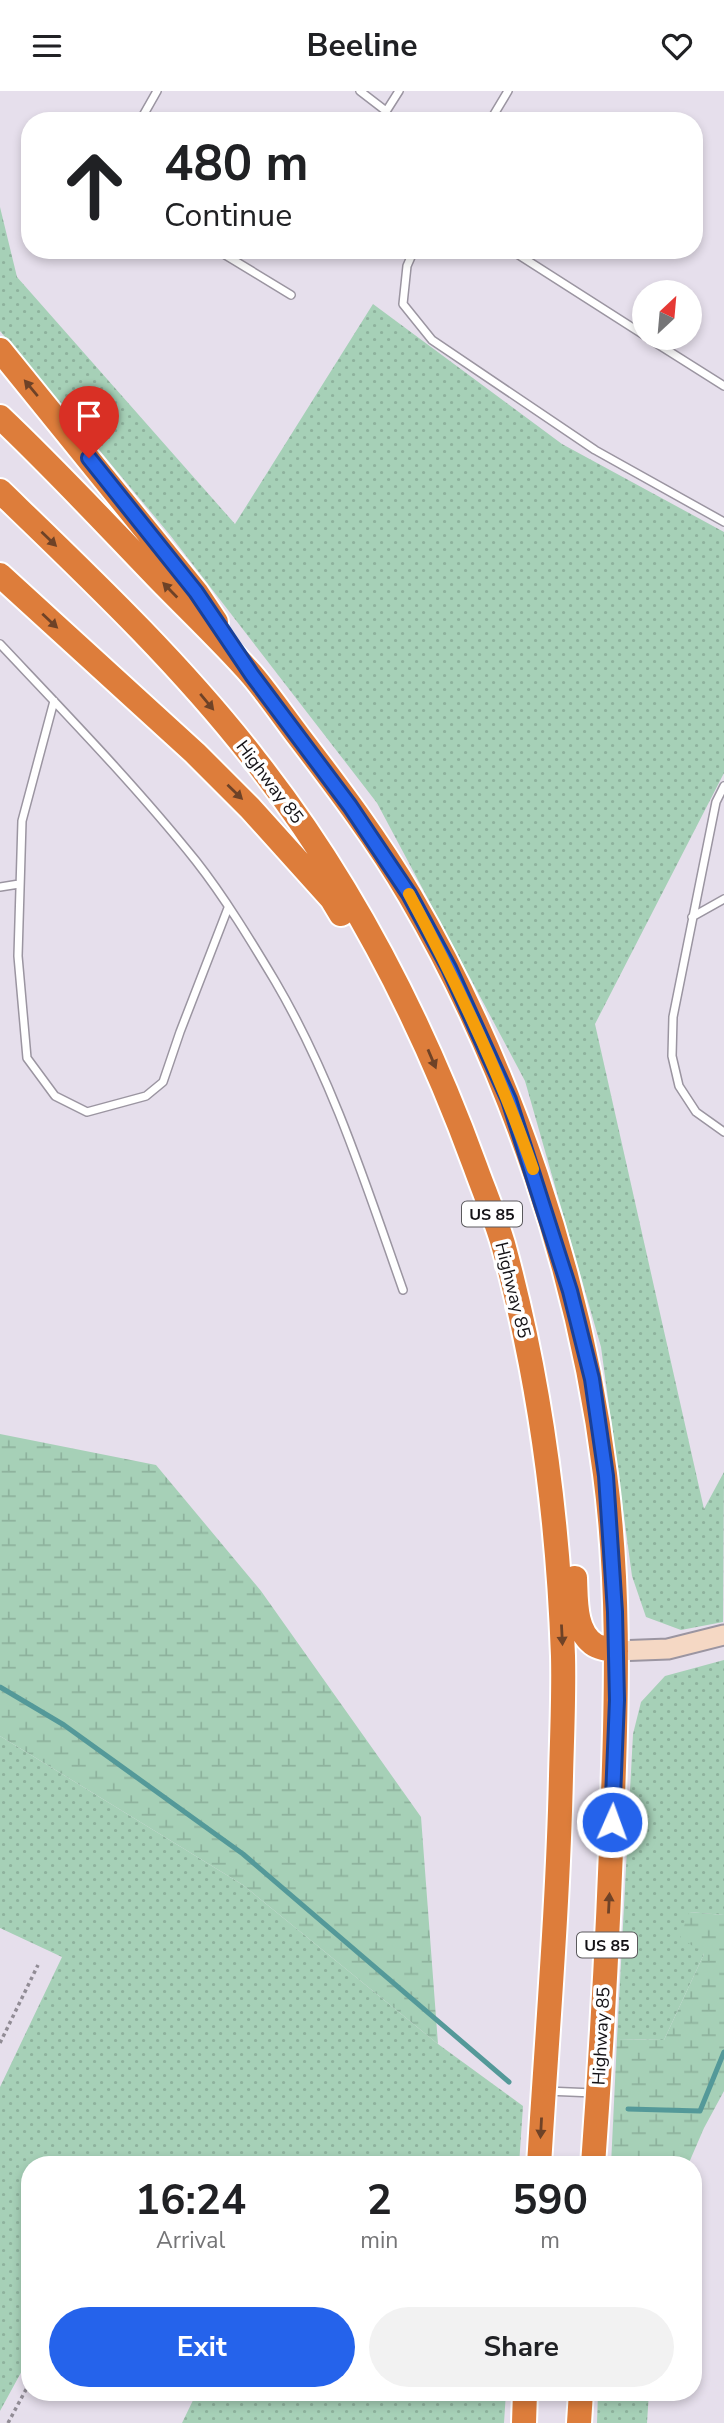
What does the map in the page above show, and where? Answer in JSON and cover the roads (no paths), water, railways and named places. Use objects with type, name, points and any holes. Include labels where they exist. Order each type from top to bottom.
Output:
[{"type":"highway","points":[[0,350],[196,592],[252,675]]},
{"type":"highway","name":"Highway 85","points":[[0,417],[252,675],[322,767],[409,894],[449,968],[509,1100],[570,1291],[592,1379],[606,1476],[615,1592],[617,1700],[611,1871],[594,2156]]},
{"type":"highway","name":"Highway 85","points":[[0,491],[178,667],[255,759],[311,837],[411,1010],[460,1124],[502,1240],[524,1333],[548,1463],[563,1658],[559,1837],[539,2156]]},
{"type":"highway","points":[[0,575],[195,753],[250,808],[332,899],[376,972],[411,1010]]},
{"type":"highway","points":[[524,1333],[548,1376],[563,1449],[580,1627],[595,1646],[616,1651]]},
{"type":"highway","points":[[524,2423],[525,2401]]},
{"type":"highway","points":[[579,2423],[580,2401]]},
{"type":"street","points":[[616,1651],[668,1649],[724,1635]]},
{"type":"lane","points":[[144,112],[157,91]]},
{"type":"lane","points":[[360,91],[386,111],[399,91]]},
{"type":"lane","points":[[495,112],[508,91]]},
{"type":"lane","points":[[232,259],[291,295]]},
{"type":"lane","points":[[410,259],[403,304],[432,340],[595,450],[724,522]]},
{"type":"lane","points":[[524,259],[632,327]]},
{"type":"lane","points":[[668,350],[724,386]]},
{"type":"lane","points":[[0,644],[124,775],[197,863],[275,983],[342,1117],[404,1290]]},
{"type":"lane","points":[[54,701],[22,821],[18,956],[27,1058],[55,1095],[87,1112],[146,1097],[163,1082],[228,908]]},
{"type":"lane","points":[[724,786],[716,802],[692,916],[673,1017],[672,1056],[679,1086],[696,1112],[724,1132]]},
{"type":"lane","points":[[0,887],[19,884]]},
{"type":"lane","points":[[692,916],[724,899]]},
{"type":"lane","points":[[543,2091],[598,2094]]},
{"type":"waterway","points":[[0,1687],[64,1725],[243,1854],[509,2082]]},
{"type":"waterway","points":[[628,2109],[700,2111],[724,2052]]}]
